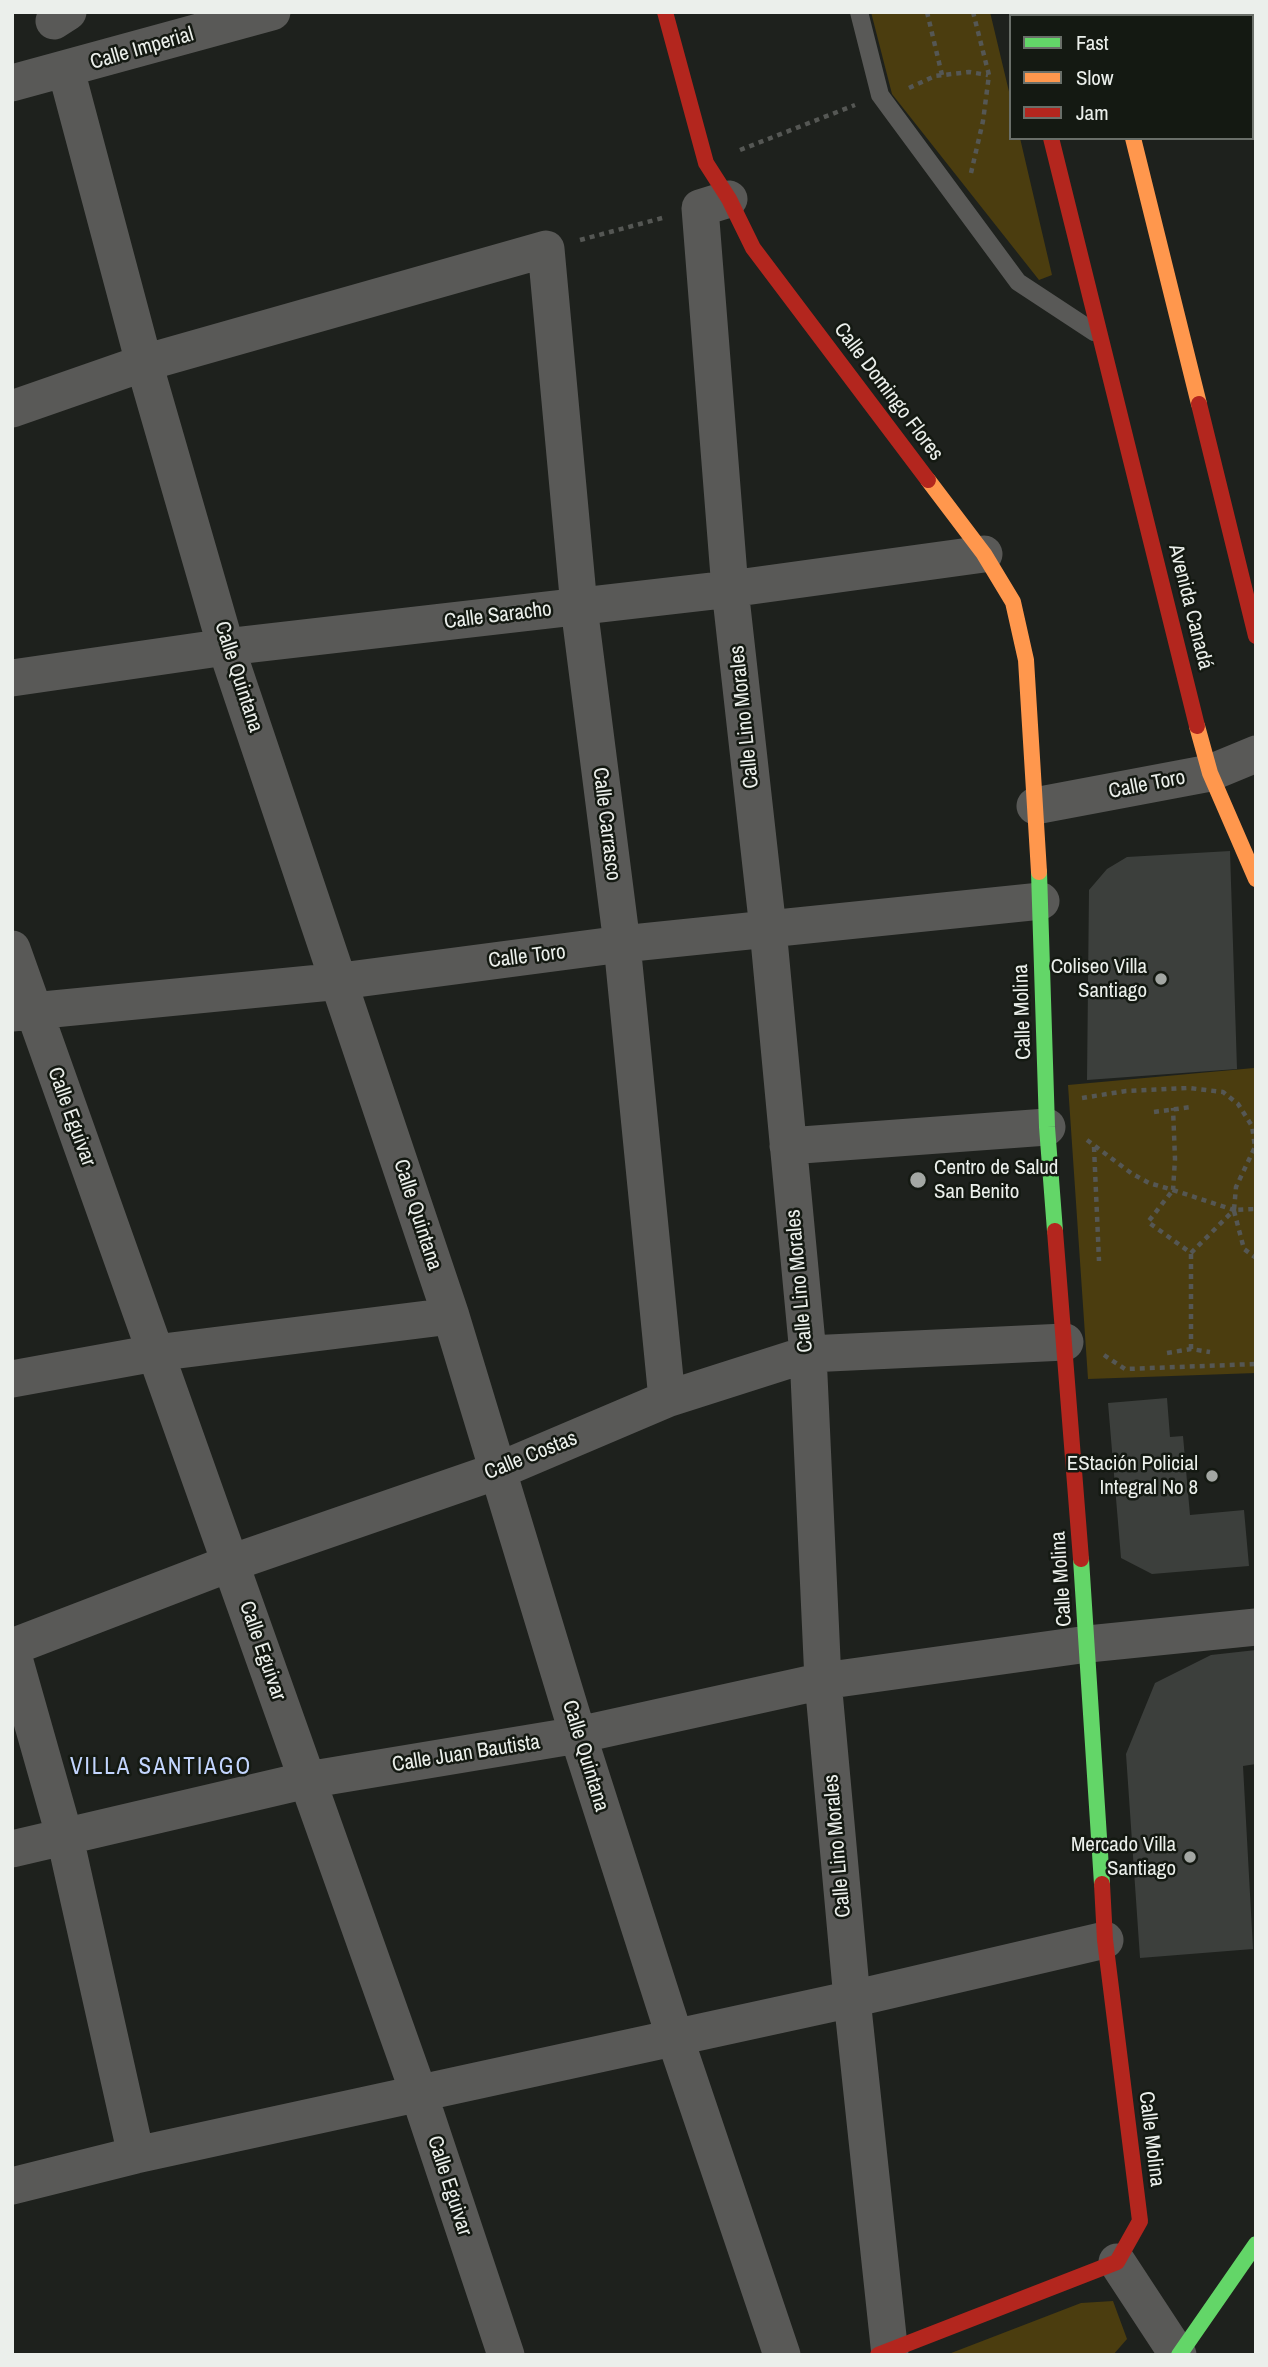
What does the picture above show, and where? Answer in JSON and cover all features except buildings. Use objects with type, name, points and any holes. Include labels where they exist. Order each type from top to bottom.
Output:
[{"type":"main road","name":"Calle Domingo Flores","points":[[665,12],[715,204],[753,248],[984,554],[1013,602],[1026,660],[1035,806]]},
{"type":"main road","name":"Avenida Canadá","points":[[1052,140],[1180,664],[1210,773],[1256,879]]},
{"type":"main road","points":[[1133,140],[1256,636]]},
{"type":"main road","name":"Calle Molina","points":[[1035,806],[1041,901],[1082,1344],[1088,1644],[1105,1940],[1140,2221],[1117,2262]]},
{"type":"main road","points":[[1178,2355],[1256,2245]]},
{"type":"main road","points":[[886,2353],[1117,2262]]},
{"type":"street","name":"Calle Imperial","points":[[12,83],[272,12]]},
{"type":"street","name":"Calle Quintana","points":[[66,70],[144,363],[226,647],[341,981],[500,1470],[578,1735],[674,2038],[782,2355]]},
{"type":"street","name":"Calle Lino Morales","points":[[715,204],[730,589],[768,929],[808,1354],[823,1681],[886,2353]]},
{"type":"street","points":[[12,409],[144,363],[546,249]]},
{"type":"street","name":"Calle Carrasco","points":[[546,249],[579,607],[622,944],[667,1399]]},
{"type":"street","name":"Calle Saracho","points":[[12,678],[226,647],[730,589],[984,554]]},
{"type":"street","name":"Calle Toro","points":[[1035,806],[1210,773],[1256,754]]},
{"type":"street","name":"Calle Toro","points":[[22,1011],[341,981],[622,944],[1041,901]]},
{"type":"street","name":"Calle Eguivar","points":[[12,949],[22,1011],[155,1353],[231,1563],[419,2094],[506,2355]]},
{"type":"street","points":[[788,1146],[1064,1130]]},
{"type":"street","points":[[12,1380],[155,1353],[450,1316]]},
{"type":"street","name":"Calle Costas","points":[[12,1649],[231,1563],[500,1470],[667,1399],[808,1354],[1082,1344]]},
{"type":"street","name":"Calle Juan Bautista","points":[[12,1849],[65,1839],[307,1780],[578,1735],[823,1681],[1088,1644],[1256,1627]]},
{"type":"street","points":[[12,1649],[65,1839],[136,2155]]},
{"type":"street","points":[[12,2186],[136,2155],[852,1999],[1105,1940]]},
{"type":"street","points":[[1117,2262],[1178,2355]]},
{"type":"lane","points":[[859,12],[880,95],[1018,282],[1102,338]]},
{"type":"path","points":[[927,12],[942,75]]},
{"type":"path","points":[[968,184],[983,121],[989,75],[973,12]]},
{"type":"path","points":[[891,110],[909,88],[942,75],[969,72],[989,75]]},
{"type":"path","points":[[706,163],[880,95]]},
{"type":"path","points":[[546,249],[715,204]]},
{"type":"path","points":[[1079,1107],[1080,1098],[1126,1090],[1189,1088],[1223,1092],[1238,1104],[1252,1126],[1255,1147],[1236,1187],[1234,1210],[1244,1249],[1256,1258]]},
{"type":"path","points":[[1154,1112],[1191,1107]]},
{"type":"path","points":[[1173,1108],[1175,1159],[1172,1190],[1148,1222],[1191,1253]]},
{"type":"path","points":[[1064,1130],[1140,1178],[1234,1210],[1256,1209]]},
{"type":"path","points":[[1094,1147],[1098,1265]]},
{"type":"path","points":[[1191,1349],[1191,1253],[1234,1210]]},
{"type":"path","points":[[1082,1344],[1125,1369],[1256,1364]]},
{"type":"path","points":[[1167,1353],[1191,1349],[1210,1352]]},
{"type":"shaded area","points":[[871,12],[990,12],[1009,92],[1009,140],[1020,140],[1052,275],[1039,280],[892,94]]},
{"type":"shaded area","points":[[1254,1068],[1256,1373],[1088,1379],[1068,1085]]},
{"type":"shaded area","points":[[1113,2301],[1127,2339],[1113,2355],[946,2355],[1081,2303]]},
{"type":"traffic: fast","points":[[1039,872],[1047,1127],[1055,1231]]},
{"type":"traffic: fast","points":[[1081,1559],[1102,1884]]},
{"type":"traffic: fast","points":[[1179,2355],[1256,2244]]},
{"type":"traffic: slow","points":[[1133,140],[1199,404]]},
{"type":"traffic: slow","points":[[928,480],[984,554],[1013,602],[1026,660],[1039,872]]},
{"type":"traffic: slow","points":[[1197,726],[1210,773],[1256,879]]},
{"type":"traffic: jam","points":[[665,12],[706,163],[729,199],[753,248],[928,480]]},
{"type":"traffic: jam","points":[[1051,140],[1197,726]]},
{"type":"traffic: jam","points":[[1199,404],[1256,636]]},
{"type":"traffic: jam","points":[[1055,1231],[1081,1559]]},
{"type":"traffic: jam","points":[[878,2355],[1117,2262],[1140,2221],[1105,1940],[1102,1884]]},
{"type":"place","name":"Coliseo Villa Santiago","points":[[1161,979]]},
{"type":"place","name":"Centro de Salud San Benito","points":[[918,1180]]},
{"type":"place","name":"EStación Policial Integral No 8","points":[[1212,1476]]},
{"type":"place","name":"Mercado Villa Santiago","points":[[1190,1857]]},
{"type":"district","name":"VILLA SANTIAGO","points":[[161,1768]]}]
